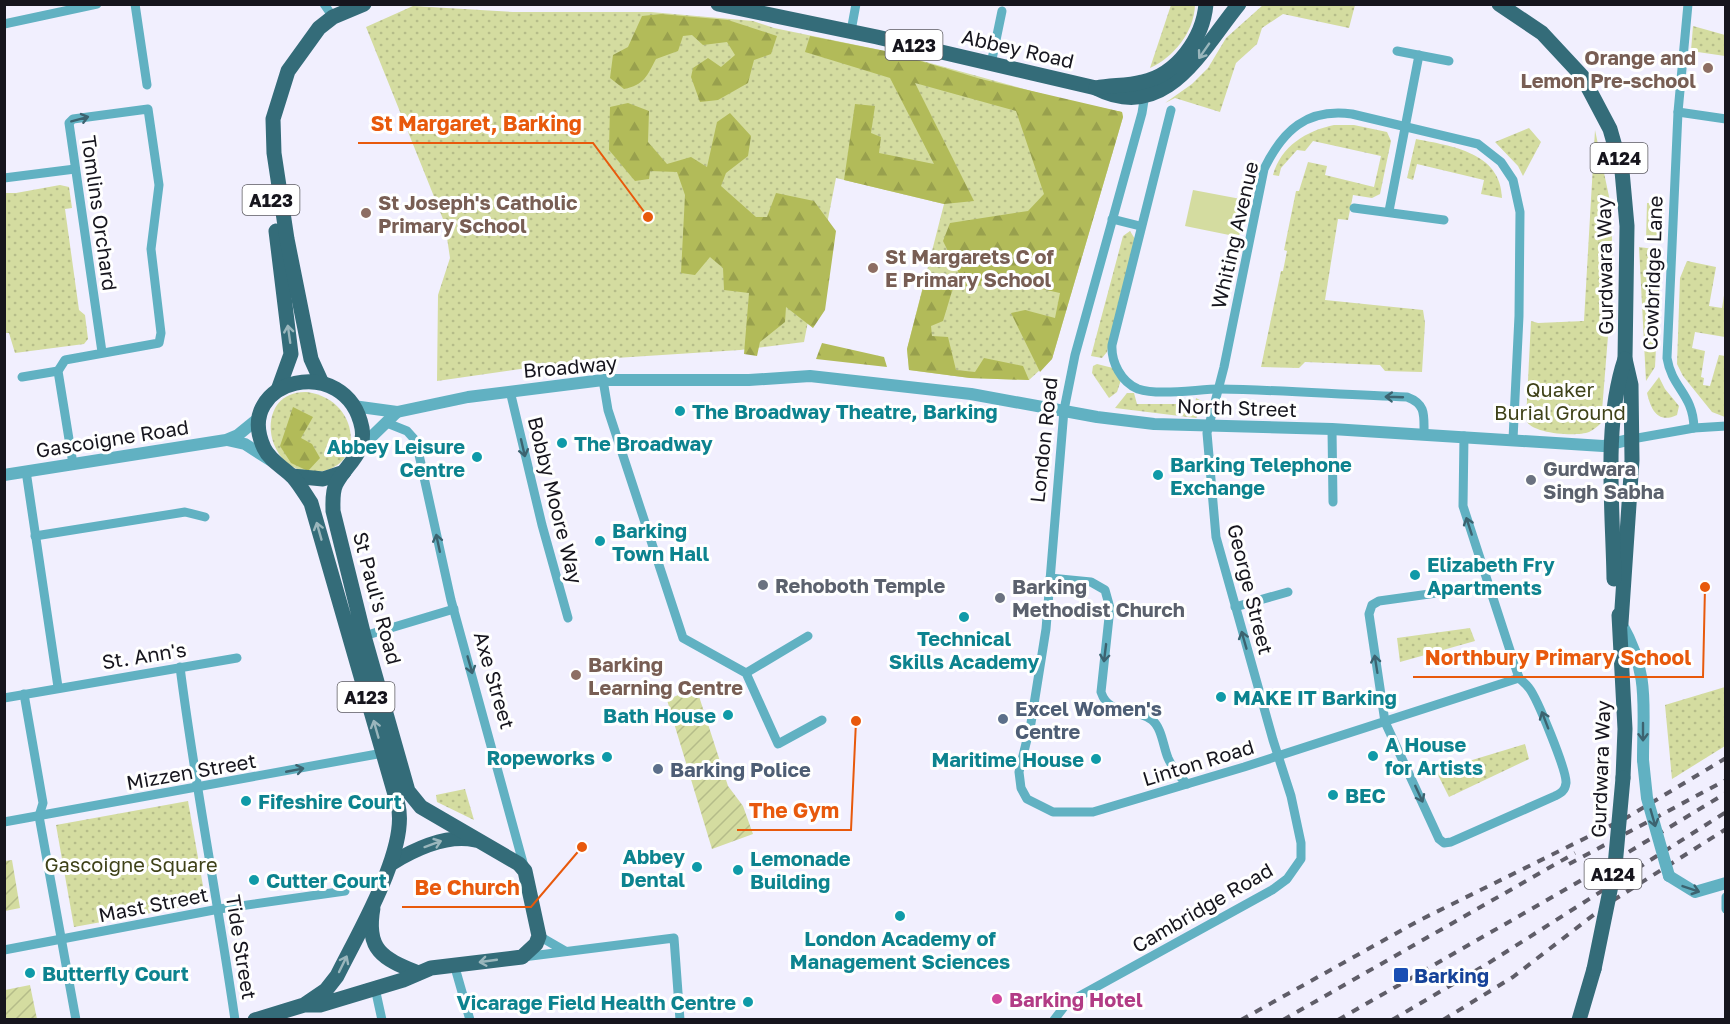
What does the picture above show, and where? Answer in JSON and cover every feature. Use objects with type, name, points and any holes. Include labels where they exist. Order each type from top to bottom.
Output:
[{"type":"main road","name":"A123","points":[[321,381],[311,359],[287,239],[272,132],[276,102],[288,71],[329,11],[364,4]]},
{"type":"main road","name":"A123","points":[[1144,89],[1190,49],[1202,26],[1206,4]]},
{"type":"main road","name":"A123","points":[[1144,89],[1161,89],[1185,74],[1239,4]]},
{"type":"main road","name":"Gurdwara Way","points":[[1499,4],[1537,29],[1567,57],[1588,86],[1610,129],[1622,171],[1625,197],[1625,359],[1631,385],[1632,439],[1621,623],[1625,729],[1623,778],[1615,866],[1594,969],[1579,1020]]},
{"type":"main road","name":"Abbey Road","points":[[726,5],[851,31],[1096,88],[1115,98],[1125,99],[1144,89]]},
{"type":"main road","name":"A123","points":[[260,417],[264,406],[278,390],[288,365],[290,339],[264,154],[263,117],[266,99],[280,66],[305,33],[319,28]]},
{"type":"main road","name":"Gurdwara Way","points":[[1621,623],[1614,584],[1613,443],[1617,384],[1625,359]]},
{"type":"main road","points":[[278,390],[295,382],[321,381],[353,406],[361,425],[363,445]]},
{"type":"main road","name":"St Paul's Road","points":[[260,417],[262,442],[275,462],[292,476],[311,503],[401,815],[398,842],[392,863],[332,984],[304,1005]]},
{"type":"main road","name":"St Paul's Road","points":[[363,445],[333,492],[333,511],[364,636],[410,795],[422,807],[513,859],[525,871]]},
{"type":"main road","points":[[292,476],[323,479],[344,472]]},
{"type":"main road","points":[[354,653],[355,640],[364,636]]},
{"type":"main road","name":"St Paul's Road","points":[[392,863],[457,837],[478,840]]},
{"type":"main road","name":"Axe Street","points":[[525,871],[539,936]]},
{"type":"main road","name":"St Paul's Road","points":[[375,897],[372,927],[380,951],[392,964],[418,973]]},
{"type":"main road","points":[[522,957],[536,944],[539,936]]},
{"type":"main road","name":"A123","points":[[255,1020],[304,1005],[320,1005],[418,973],[454,964],[522,957]]},
{"type":"street","points":[[4,24],[97,4]]},
{"type":"street","points":[[135,4],[147,85]]},
{"type":"street","points":[[851,31],[856,4]]},
{"type":"street","name":"Cowbridge Lane","points":[[1686,441],[1690,429],[1692,405],[1672,378],[1666,358],[1678,112],[1688,4]]},
{"type":"street","points":[[991,64],[1002,11]]},
{"type":"street","points":[[1397,51],[1449,61]]},
{"type":"street","points":[[1389,212],[1419,55]]},
{"type":"street","name":"London Road","points":[[1024,795],[1019,772],[1042,662],[1064,410],[1075,355],[1143,113],[1144,89]]},
{"type":"street","name":"Tomlins Orchard","points":[[148,109],[159,185],[151,249],[161,315],[159,343],[102,352],[75,169],[69,123],[73,119],[148,109]]},
{"type":"street","points":[[1171,110],[1140,226],[1112,345],[1113,362],[1129,382],[1142,390],[1219,389],[1407,397],[1418,402],[1424,411],[1424,434]]},
{"type":"street","points":[[1678,112],[1725,119]]},
{"type":"street","name":"Whiting Avenue","points":[[1209,427],[1219,389],[1264,170],[1273,152],[1294,127],[1319,114],[1352,114],[1478,144],[1501,162],[1517,188],[1520,212],[1519,316],[1513,439]]},
{"type":"street","points":[[4,178],[75,169]]},
{"type":"street","points":[[1354,208],[1444,220]]},
{"type":"street","points":[[1112,219],[1140,226]]},
{"type":"street","points":[[22,377],[58,370],[65,360],[102,352]]},
{"type":"street","points":[[58,370],[73,464]]},
{"type":"street","name":"North Street","points":[[749,380],[810,376],[841,378],[980,396],[1144,423],[1209,427],[1332,429],[1603,446],[1690,429],[1725,426]]},
{"type":"street","points":[[603,380],[608,411],[683,638],[746,673],[778,744],[822,720]]},
{"type":"street","name":"Broadway","points":[[353,406],[397,412],[510,391],[603,380],[749,380]]},
{"type":"street","name":"Bobby Moore Way","points":[[510,391],[542,525],[568,618]]},
{"type":"street","points":[[363,445],[397,412]]},
{"type":"street","name":"Gascoigne Road","points":[[4,474],[226,440],[238,435],[260,417]]},
{"type":"street","name":"Axe Street","points":[[387,423],[407,431],[416,441],[452,604],[525,871]]},
{"type":"street","name":"George Street","points":[[1209,427],[1207,433],[1216,537],[1279,756]]},
{"type":"street","points":[[1332,429],[1334,502]]},
{"type":"street","points":[[1464,436],[1463,506],[1518,678],[1529,687],[1539,705],[1564,774],[1565,786],[1563,792],[1555,796],[1451,842],[1444,843],[1439,838],[1385,722],[1369,623],[1372,605],[1379,601],[1487,586]]},
{"type":"street","name":"Gascoigne Road","points":[[226,440],[245,444],[275,462]]},
{"type":"street","points":[[26,471],[58,687]]},
{"type":"street","points":[[35,536],[185,512],[205,517]]},
{"type":"street","points":[[1050,578],[1091,582],[1105,590],[1110,608],[1101,692],[1104,699],[1114,708],[1139,713],[1158,726],[1169,761],[1187,784]]},
{"type":"street","points":[[1235,607],[1288,592]]},
{"type":"street","points":[[364,636],[452,604]]},
{"type":"street","points":[[1621,623],[1634,648],[1642,672],[1643,760],[1647,798],[1669,876],[1695,892],[1725,883]]},
{"type":"street","points":[[746,673],[808,636]]},
{"type":"street","name":"St. Ann's","points":[[4,698],[237,658]]},
{"type":"street","name":"Tide Street","points":[[180,668],[196,788],[219,909],[235,1020]]},
{"type":"street","name":"Linton Road","points":[[1024,795],[1042,808],[1084,814],[1244,767],[1518,678]]},
{"type":"street","points":[[24,694],[43,803],[39,816],[76,1020]]},
{"type":"street","name":"Mizzen Street","points":[[4,822],[383,753]]},
{"type":"street","name":"Cambridge Road","points":[[1055,1017],[1067,1003],[1208,927],[1287,879],[1301,859],[1301,843],[1292,796],[1279,756]]},
{"type":"street","name":"Mast Street","points":[[4,950],[219,909],[345,891]]},
{"type":"street","points":[[1725,897],[1725,909]]},
{"type":"street","points":[[539,936],[567,951]]},
{"type":"street","points":[[522,957],[674,938],[680,1020]]},
{"type":"street","points":[[454,964],[470,1020]]},
{"type":"street","points":[[375,987],[382,1020]]},
{"type":"green space","points":[[1171,5],[1195,5],[1191,25],[1175,50],[1150,68]]},
{"type":"green space","points":[[1263,5],[1355,5],[1349,28],[1283,14],[1262,28],[1257,44],[1236,63],[1220,112],[1175,98],[1165,103],[1192,84],[1208,68],[1226,38]]},
{"type":"green space","points":[[413,6],[513,12],[651,12],[753,21],[774,28],[890,52],[1064,100],[1122,112],[1123,117],[1052,359],[1029,380],[970,378],[909,370],[907,349],[944,204],[836,178],[804,342],[740,350],[584,360],[437,381],[438,295],[450,258],[445,224],[366,27]]},
{"type":"green space","points":[[661,14],[728,20],[777,36],[771,54],[754,60],[748,83],[718,100],[700,102],[691,77],[693,68],[708,58],[721,67],[735,55],[727,42],[703,45],[692,35],[683,36],[678,51],[656,59],[641,82],[624,89],[610,78],[613,55],[628,47],[642,16]]},
{"type":"green space","points":[[1693,26],[1725,35],[1725,56],[1691,51]]},
{"type":"green space","points":[[810,36],[890,52],[981,79],[1122,112],[1123,117],[1052,359],[1040,372],[1011,313],[1025,310],[1055,318],[1060,293],[997,279],[967,290],[943,241],[950,223],[1028,211],[1044,194],[1016,111],[915,83],[974,201],[944,204],[844,180],[855,104],[875,106],[871,133],[881,137],[879,153],[934,164],[890,78],[805,52]]},
{"type":"green space","points":[[628,103],[649,111],[648,142],[667,164],[691,157],[707,167],[717,122],[730,113],[751,136],[748,156],[726,173],[721,186],[756,217],[767,217],[776,193],[814,201],[836,231],[825,310],[813,328],[786,307],[785,322],[760,342],[757,356],[744,354],[749,293],[724,290],[723,268],[710,257],[695,275],[681,273],[685,195],[677,172],[650,171],[649,179],[635,181],[609,150],[610,107]]},
{"type":"green space","points":[[1334,125],[1354,125],[1387,132],[1391,141],[1380,194],[1372,198],[1353,195],[1348,220],[1338,219],[1325,300],[1423,310],[1425,323],[1422,372],[1385,371],[1380,365],[1305,362],[1299,368],[1261,367],[1287,251],[1284,250],[1296,191],[1299,191],[1308,162],[1327,166],[1325,175],[1374,187],[1381,156],[1313,141],[1305,151],[1297,150],[1281,168],[1279,176],[1273,175],[1282,156],[1296,141],[1314,131]]},
{"type":"green space","points":[[1529,128],[1541,142],[1523,176],[1518,166],[1495,142]]},
{"type":"green space","name":"Quaker Burial Ground","points":[[1595,130],[1611,206],[1613,274],[1601,423],[1591,431],[1583,433],[1555,433],[1536,428],[1526,420],[1531,321],[1538,323],[1584,321]]},
{"type":"green space","points":[[1416,139],[1458,149],[1484,161],[1493,170],[1502,198],[1481,194],[1484,180],[1417,164],[1413,180],[1407,178]]},
{"type":"green space","points":[[60,185],[69,187],[72,208],[65,209],[79,310],[85,315],[88,339],[84,344],[15,353],[9,333],[5,333],[5,193]]},
{"type":"green space","points":[[1193,190],[1246,200],[1239,237],[1185,226]]},
{"type":"green space","points":[[1647,203],[1664,203],[1663,240],[1646,240]]},
{"type":"green space","points":[[1130,231],[1135,239],[1107,352],[1102,358],[1091,356],[1123,236]]},
{"type":"green space","points":[[1639,247],[1661,250],[1655,367],[1646,381]]},
{"type":"green space","points":[[1687,261],[1716,267],[1709,306],[1722,308],[1725,289],[1725,337],[1695,332],[1692,348],[1705,351],[1701,377],[1704,378],[1703,385],[1710,386],[1719,355],[1725,356],[1725,417],[1712,412],[1683,376],[1677,364],[1680,278]]},
{"type":"green space","points":[[926,276],[941,277],[953,288],[943,321],[931,326],[932,336],[948,337],[956,370],[975,372],[984,358],[1023,366],[1029,380],[970,378],[909,370],[907,349]]},
{"type":"green space","points":[[822,343],[884,357],[887,367],[816,359]]},
{"type":"green space","points":[[1097,364],[1113,368],[1121,380],[1117,392],[1109,398],[1092,373],[1093,366]]},
{"type":"green space","points":[[1659,377],[1665,389],[1679,406],[1677,415],[1665,418],[1653,410],[1647,393]]},
{"type":"green space","points":[[307,392],[325,397],[338,407],[347,420],[350,434],[350,447],[344,459],[332,468],[316,472],[298,469],[284,460],[275,447],[271,432],[272,417],[278,404],[289,395]]},
{"type":"green space","points":[[1127,393],[1134,393],[1137,404],[1195,404],[1196,398],[1202,401],[1205,408],[1196,418],[1115,408]]},
{"type":"green space","points":[[293,407],[313,417],[301,438],[312,444],[320,458],[308,471],[291,463],[280,446]]},
{"type":"green space","points":[[1470,628],[1475,641],[1400,662],[1397,638]]},
{"type":"green space","points":[[696,687],[728,786],[743,806],[753,834],[712,849],[667,700]]},
{"type":"green space","points":[[1725,687],[1725,746],[1672,779],[1665,705]]},
{"type":"green space","points":[[1525,744],[1529,759],[1449,797],[1436,771]]},
{"type":"green space","points":[[465,789],[474,820],[437,802],[436,795]]},
{"type":"green space","name":"Gascoigne Square","points":[[188,801],[206,903],[74,927],[56,825]]},
{"type":"green space","points":[[12,860],[20,908],[5,911],[5,861]]},
{"type":"green space","points":[[30,985],[37,1019],[5,1019],[5,990]]},
{"type":"railway","points":[[1241,1020],[1420,920],[1626,818],[1726,758]]},
{"type":"railway","points":[[1569,864],[1726,780]]},
{"type":"railway","points":[[1338,1020],[1594,873],[1726,793]]},
{"type":"railway","points":[[1392,1020],[1487,964],[1726,812]]},
{"type":"railway","points":[[1443,1020],[1513,977],[1609,903],[1726,829]]},
{"type":"railway","points":[[1283,1020],[1575,853]]},
{"type":"place","name":"Orange and Lemon Pre-school","points":[[1708,68]]},
{"type":"place","name":"St Joseph's Catholic Primary School","points":[[366,213]]},
{"type":"place","name":"St Margaret, Barking","points":[[648,217]]},
{"type":"place","name":"St Margarets C of E Primary School","points":[[873,268]]},
{"type":"place","name":"The Broadway Theatre, Barking","points":[[680,411]]},
{"type":"place","name":"The Broadway","points":[[562,443]]},
{"type":"place","name":"Abbey Leisure Centre","points":[[477,457]]},
{"type":"place","name":"Barking Telephone Exchange","points":[[1158,475]]},
{"type":"place","name":"Gurdwara Singh Sabha","points":[[1531,480]]},
{"type":"place","name":"Barking Town Hall","points":[[600,541]]},
{"type":"place","name":"Elizabeth Fry Apartments","points":[[1415,575]]},
{"type":"place","name":"Rehoboth Temple","points":[[763,585]]},
{"type":"place","name":"Northbury Primary School","points":[[1705,587]]},
{"type":"place","name":"Barking Methodist Church","points":[[1000,598]]},
{"type":"place","name":"Technical Skills Academy","points":[[964,617]]},
{"type":"place","name":"Barking Learning Centre","points":[[576,675]]},
{"type":"place","name":"MAKE IT Barking","points":[[1221,697]]},
{"type":"place","name":"Bath House","points":[[728,715]]},
{"type":"place","name":"Excel Women's Centre","points":[[1003,719]]},
{"type":"place","name":"The Gym","points":[[856,721]]},
{"type":"place","name":"A House for Artists","points":[[1373,756]]},
{"type":"place","name":"Ropeworks","points":[[607,757]]},
{"type":"place","name":"Maritime House","points":[[1096,759]]},
{"type":"place","name":"Barking Police","points":[[658,769]]},
{"type":"place","name":"BEC","points":[[1333,795]]},
{"type":"place","name":"Fifeshire Court","points":[[246,801]]},
{"type":"place","name":"Be Church","points":[[582,847]]},
{"type":"place","name":"Abbey Dental","points":[[697,867]]},
{"type":"place","name":"Lemonade Building","points":[[738,870]]},
{"type":"place","name":"Cutter Court","points":[[254,880]]},
{"type":"place","name":"London Academy of Management Sciences","points":[[900,916]]},
{"type":"place","name":"Butterfly Court","points":[[30,973]]},
{"type":"place","name":"Barking","points":[[1401,975]]},
{"type":"place","name":"Barking Hotel","points":[[997,999]]},
{"type":"place","name":"Vicarage Field Health Centre","points":[[748,1002]]}]
